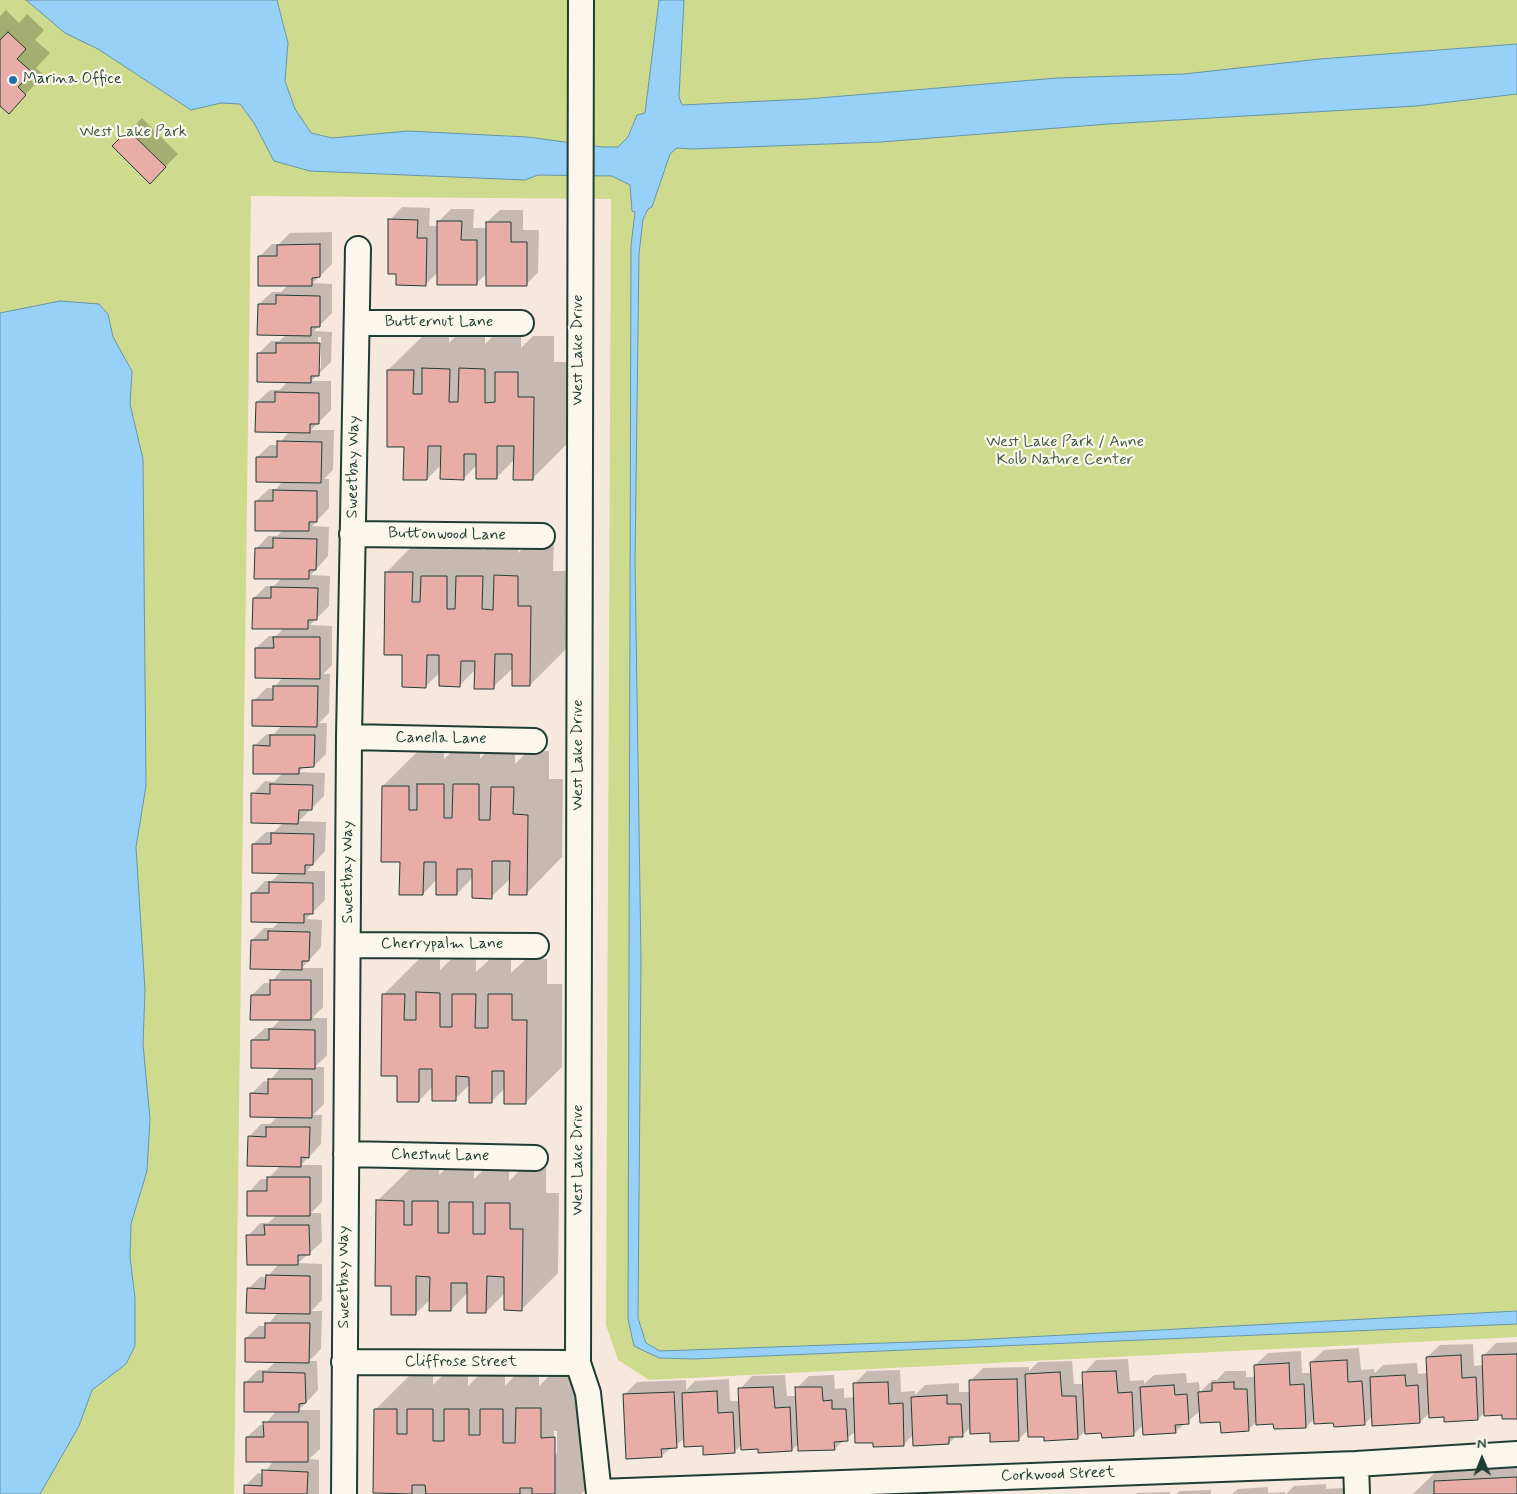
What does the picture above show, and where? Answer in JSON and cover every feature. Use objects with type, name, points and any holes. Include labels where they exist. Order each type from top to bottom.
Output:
[{"type":"street","name":"West Lake Drive","points":[[582,5],[580,134],[578,1364],[588,1393],[599,1493]]},
{"type":"street","name":"Sweetbay Way","points":[[344,1494],[349,737],[358,249]]},
{"type":"street","name":"Butternut Lane","points":[[357,323],[521,323]]},
{"type":"street","name":"Buttonwood Lane","points":[[352,534],[542,536]]},
{"type":"street","name":"Canella Lane","points":[[349,737],[534,741]]},
{"type":"street","name":"Cherrypalm Lane","points":[[349,945],[536,946]]},
{"type":"street","name":"Chestnut Lane","points":[[346,1154],[535,1158]]},
{"type":"street","name":"Cliffrose Street","points":[[344,1362],[578,1364]]},
{"type":"street","name":"Corkwood Street","points":[[599,1493],[1356,1464],[1517,1454]]},
{"type":"street","points":[[1356,1464],[1357,1494]]},
{"type":"green space","name":"West Lake Park / Anne Kolb Nature Center","points":[[0,0],[1517,0],[1517,1314],[654,1355],[659,1358],[694,1359],[1517,1324],[1517,1337],[649,1380],[618,1360],[606,1325],[611,199],[251,196],[234,1494],[0,1494]]},
{"type":"water","points":[[26,0],[277,0],[288,43],[285,81],[295,109],[311,133],[332,138],[408,131],[527,137],[603,147],[618,147],[628,137],[637,115],[645,113],[659,0],[684,0],[679,97],[682,105],[807,99],[1057,78],[1184,74],[1320,59],[1517,44],[1517,94],[1416,106],[1108,124],[881,142],[677,148],[670,154],[652,207],[648,209],[643,219],[639,254],[635,562],[641,959],[638,1318],[646,1343],[660,1351],[970,1340],[1517,1311],[1517,1324],[694,1359],[659,1358],[634,1346],[628,1319],[631,246],[635,212],[632,211],[630,185],[612,176],[538,175],[525,180],[310,171],[274,161],[254,123],[240,104],[221,103],[191,110],[98,49],[65,33]]},
{"type":"water","points":[[60,301],[99,304],[108,314],[113,337],[132,371],[130,404],[143,459],[146,786],[136,847],[145,990],[143,1044],[150,1119],[147,1171],[131,1224],[130,1257],[135,1298],[135,1346],[126,1364],[92,1390],[79,1426],[40,1494],[0,1494],[0,313]]},
{"type":"building","name":"Marina Office","points":[[8,32],[26,49],[17,59],[32,72],[18,87],[26,95],[9,114],[0,106],[0,40]]},
{"type":"building","points":[[128,130],[166,167],[150,184],[112,146]]},
{"type":"building","points":[[388,219],[418,220],[417,238],[427,238],[426,286],[396,285],[396,274],[388,274]]},
{"type":"building","points":[[437,221],[462,221],[461,240],[477,240],[477,285],[437,285]]},
{"type":"building","points":[[486,222],[511,222],[511,242],[527,242],[527,286],[486,286]]},
{"type":"building","points":[[320,244],[320,277],[312,278],[312,286],[258,286],[258,256],[277,256],[277,245]]},
{"type":"building","points":[[276,295],[320,296],[320,327],[311,327],[311,336],[257,335],[258,304],[276,304]]},
{"type":"building","points":[[276,343],[320,343],[319,376],[311,376],[311,383],[257,382],[257,353],[276,353]]},
{"type":"building","points":[[422,368],[450,369],[449,402],[458,402],[459,368],[485,369],[485,403],[495,402],[495,372],[518,372],[518,397],[534,397],[533,480],[513,480],[514,446],[497,446],[497,479],[476,479],[476,454],[464,454],[464,480],[440,479],[441,446],[428,446],[427,480],[403,480],[404,447],[387,447],[387,370],[414,370],[413,394],[422,394]]},
{"type":"building","points":[[275,392],[319,393],[319,424],[310,424],[310,433],[255,432],[256,402],[275,402]]},
{"type":"building","points":[[277,441],[322,442],[321,483],[256,482],[256,457],[277,457]]},
{"type":"building","points":[[273,490],[317,491],[317,522],[309,522],[309,531],[255,531],[255,501],[273,501]]},
{"type":"building","points":[[273,538],[317,539],[316,570],[309,570],[309,579],[254,579],[255,548],[273,548]]},
{"type":"building","points":[[385,572],[413,572],[412,602],[420,602],[421,576],[447,576],[447,609],[455,609],[456,576],[483,576],[482,609],[493,610],[494,575],[518,576],[518,606],[531,606],[530,686],[512,686],[512,654],[495,654],[494,689],[474,689],[475,661],[461,661],[460,687],[439,686],[439,655],[427,655],[426,688],[402,687],[402,655],[384,655]]},
{"type":"building","points":[[271,587],[318,588],[317,620],[308,620],[308,629],[252,629],[253,598],[271,598]]},
{"type":"building","points":[[273,637],[320,637],[320,679],[255,678],[255,648],[274,648]]},
{"type":"building","points":[[273,686],[318,686],[317,727],[252,726],[252,700],[273,700]]},
{"type":"building","points":[[270,735],[315,735],[314,767],[299,768],[299,774],[253,774],[253,745],[270,746]]},
{"type":"building","points":[[270,784],[313,785],[312,810],[299,810],[298,824],[251,823],[251,793],[270,794]]},
{"type":"building","points":[[417,784],[444,784],[444,818],[452,818],[453,784],[479,784],[479,820],[490,820],[491,787],[514,787],[513,814],[528,815],[527,895],[509,895],[510,861],[492,861],[492,899],[472,898],[472,869],[457,869],[457,895],[436,895],[436,862],[424,862],[423,895],[399,895],[400,862],[381,862],[382,786],[409,786],[409,810],[417,810]]},
{"type":"building","points":[[271,833],[314,834],[313,865],[305,865],[305,874],[252,873],[252,844],[271,844]]},
{"type":"building","points":[[269,882],[313,883],[313,914],[304,914],[304,923],[251,922],[251,893],[269,893]]},
{"type":"building","points":[[268,931],[310,932],[309,961],[302,961],[302,970],[250,969],[251,940],[268,940]]},
{"type":"building","points":[[270,980],[311,980],[311,1020],[250,1020],[251,995],[270,995]]},
{"type":"building","points":[[416,992],[440,993],[440,1027],[452,1027],[452,994],[476,994],[475,1028],[488,1028],[488,994],[512,994],[512,1020],[527,1020],[526,1104],[504,1104],[504,1071],[492,1071],[492,1103],[469,1103],[469,1077],[456,1076],[456,1101],[432,1101],[432,1069],[419,1069],[419,1102],[397,1102],[397,1076],[381,1076],[382,994],[405,994],[404,1020],[416,1020]]},
{"type":"building","points":[[269,1029],[315,1030],[315,1069],[251,1068],[251,1040],[269,1040]]},
{"type":"building","points":[[268,1079],[312,1079],[312,1118],[250,1117],[250,1093],[268,1094]]},
{"type":"building","points":[[266,1127],[310,1127],[309,1158],[301,1157],[301,1167],[247,1166],[248,1136],[266,1137]]},
{"type":"building","points":[[267,1177],[310,1177],[310,1216],[247,1216],[247,1191],[267,1191]]},
{"type":"building","points":[[376,1200],[404,1201],[404,1225],[412,1225],[412,1201],[438,1201],[438,1233],[449,1233],[449,1202],[473,1202],[473,1234],[485,1234],[485,1203],[510,1203],[510,1229],[523,1229],[522,1311],[504,1310],[504,1277],[487,1276],[486,1313],[467,1313],[467,1283],[451,1283],[451,1311],[429,1311],[430,1277],[416,1276],[416,1315],[391,1315],[391,1286],[375,1286]]},
{"type":"building","points":[[264,1225],[309,1225],[310,1255],[298,1255],[298,1265],[247,1265],[246,1235],[265,1235]]},
{"type":"building","points":[[266,1275],[310,1276],[310,1314],[246,1313],[247,1288],[265,1289]]},
{"type":"building","points":[[265,1323],[310,1323],[309,1363],[245,1362],[245,1338],[265,1338]]},
{"type":"building","points":[[1517,1354],[1517,1419],[1502,1419],[1502,1415],[1484,1416],[1482,1355]]},
{"type":"building","points":[[1461,1355],[1462,1378],[1476,1377],[1478,1420],[1444,1422],[1444,1417],[1429,1418],[1426,1357]]},
{"type":"building","points":[[1347,1360],[1348,1382],[1362,1381],[1365,1425],[1334,1427],[1333,1423],[1314,1424],[1310,1362]]},
{"type":"building","points":[[1289,1363],[1290,1385],[1304,1384],[1306,1428],[1274,1429],[1273,1424],[1256,1425],[1254,1365]]},
{"type":"building","points":[[1116,1371],[1118,1393],[1132,1392],[1134,1436],[1102,1438],[1101,1433],[1085,1434],[1082,1372]]},
{"type":"building","points":[[263,1372],[305,1373],[306,1403],[299,1404],[299,1412],[244,1412],[244,1382],[263,1382]]},
{"type":"building","points":[[1060,1372],[1062,1396],[1076,1396],[1078,1439],[1044,1441],[1044,1437],[1028,1437],[1025,1374]]},
{"type":"building","points":[[1405,1375],[1406,1386],[1418,1385],[1420,1423],[1372,1426],[1370,1377]]},
{"type":"building","points":[[1017,1379],[1019,1441],[990,1442],[990,1433],[970,1434],[969,1380]]},
{"type":"building","points":[[888,1382],[889,1404],[903,1403],[904,1446],[873,1447],[873,1443],[855,1443],[853,1383]]},
{"type":"building","points":[[1234,1382],[1234,1389],[1247,1389],[1249,1431],[1221,1433],[1220,1422],[1200,1423],[1198,1392],[1212,1391],[1212,1383]]},
{"type":"building","points":[[1174,1385],[1175,1395],[1187,1394],[1189,1424],[1175,1425],[1176,1433],[1143,1435],[1140,1387]]},
{"type":"building","points":[[773,1387],[775,1408],[790,1407],[792,1451],[758,1453],[758,1449],[741,1450],[738,1388]]},
{"type":"building","points":[[795,1387],[822,1387],[823,1401],[832,1400],[832,1409],[846,1409],[848,1441],[834,1442],[835,1450],[798,1451]]},
{"type":"building","points":[[717,1391],[718,1413],[733,1412],[735,1453],[703,1455],[703,1446],[684,1447],[682,1393]]},
{"type":"building","points":[[674,1392],[677,1448],[661,1449],[662,1457],[626,1459],[623,1394]]},
{"type":"building","points":[[947,1395],[947,1404],[961,1404],[963,1437],[949,1437],[949,1444],[913,1446],[911,1397]]},
{"type":"building","points":[[516,1408],[541,1408],[541,1438],[555,1437],[555,1494],[532,1494],[532,1488],[520,1488],[520,1494],[426,1494],[425,1485],[412,1485],[412,1494],[373,1493],[374,1409],[397,1409],[397,1434],[407,1434],[407,1409],[433,1409],[433,1441],[444,1441],[444,1409],[469,1409],[469,1435],[480,1435],[480,1409],[503,1409],[503,1443],[515,1443]]},
{"type":"building","points":[[263,1422],[308,1422],[308,1462],[246,1462],[246,1437],[264,1437]]},
{"type":"building","points":[[262,1470],[308,1472],[307,1494],[244,1494],[244,1485],[262,1486]]},
{"type":"building","points":[[1517,1477],[1517,1494],[1434,1494],[1434,1481]]},
{"type":"place","name":"Marina Office","points":[[13,80]]},
{"type":"park label","name":"West Lake Park","points":[[133,133]]}]
